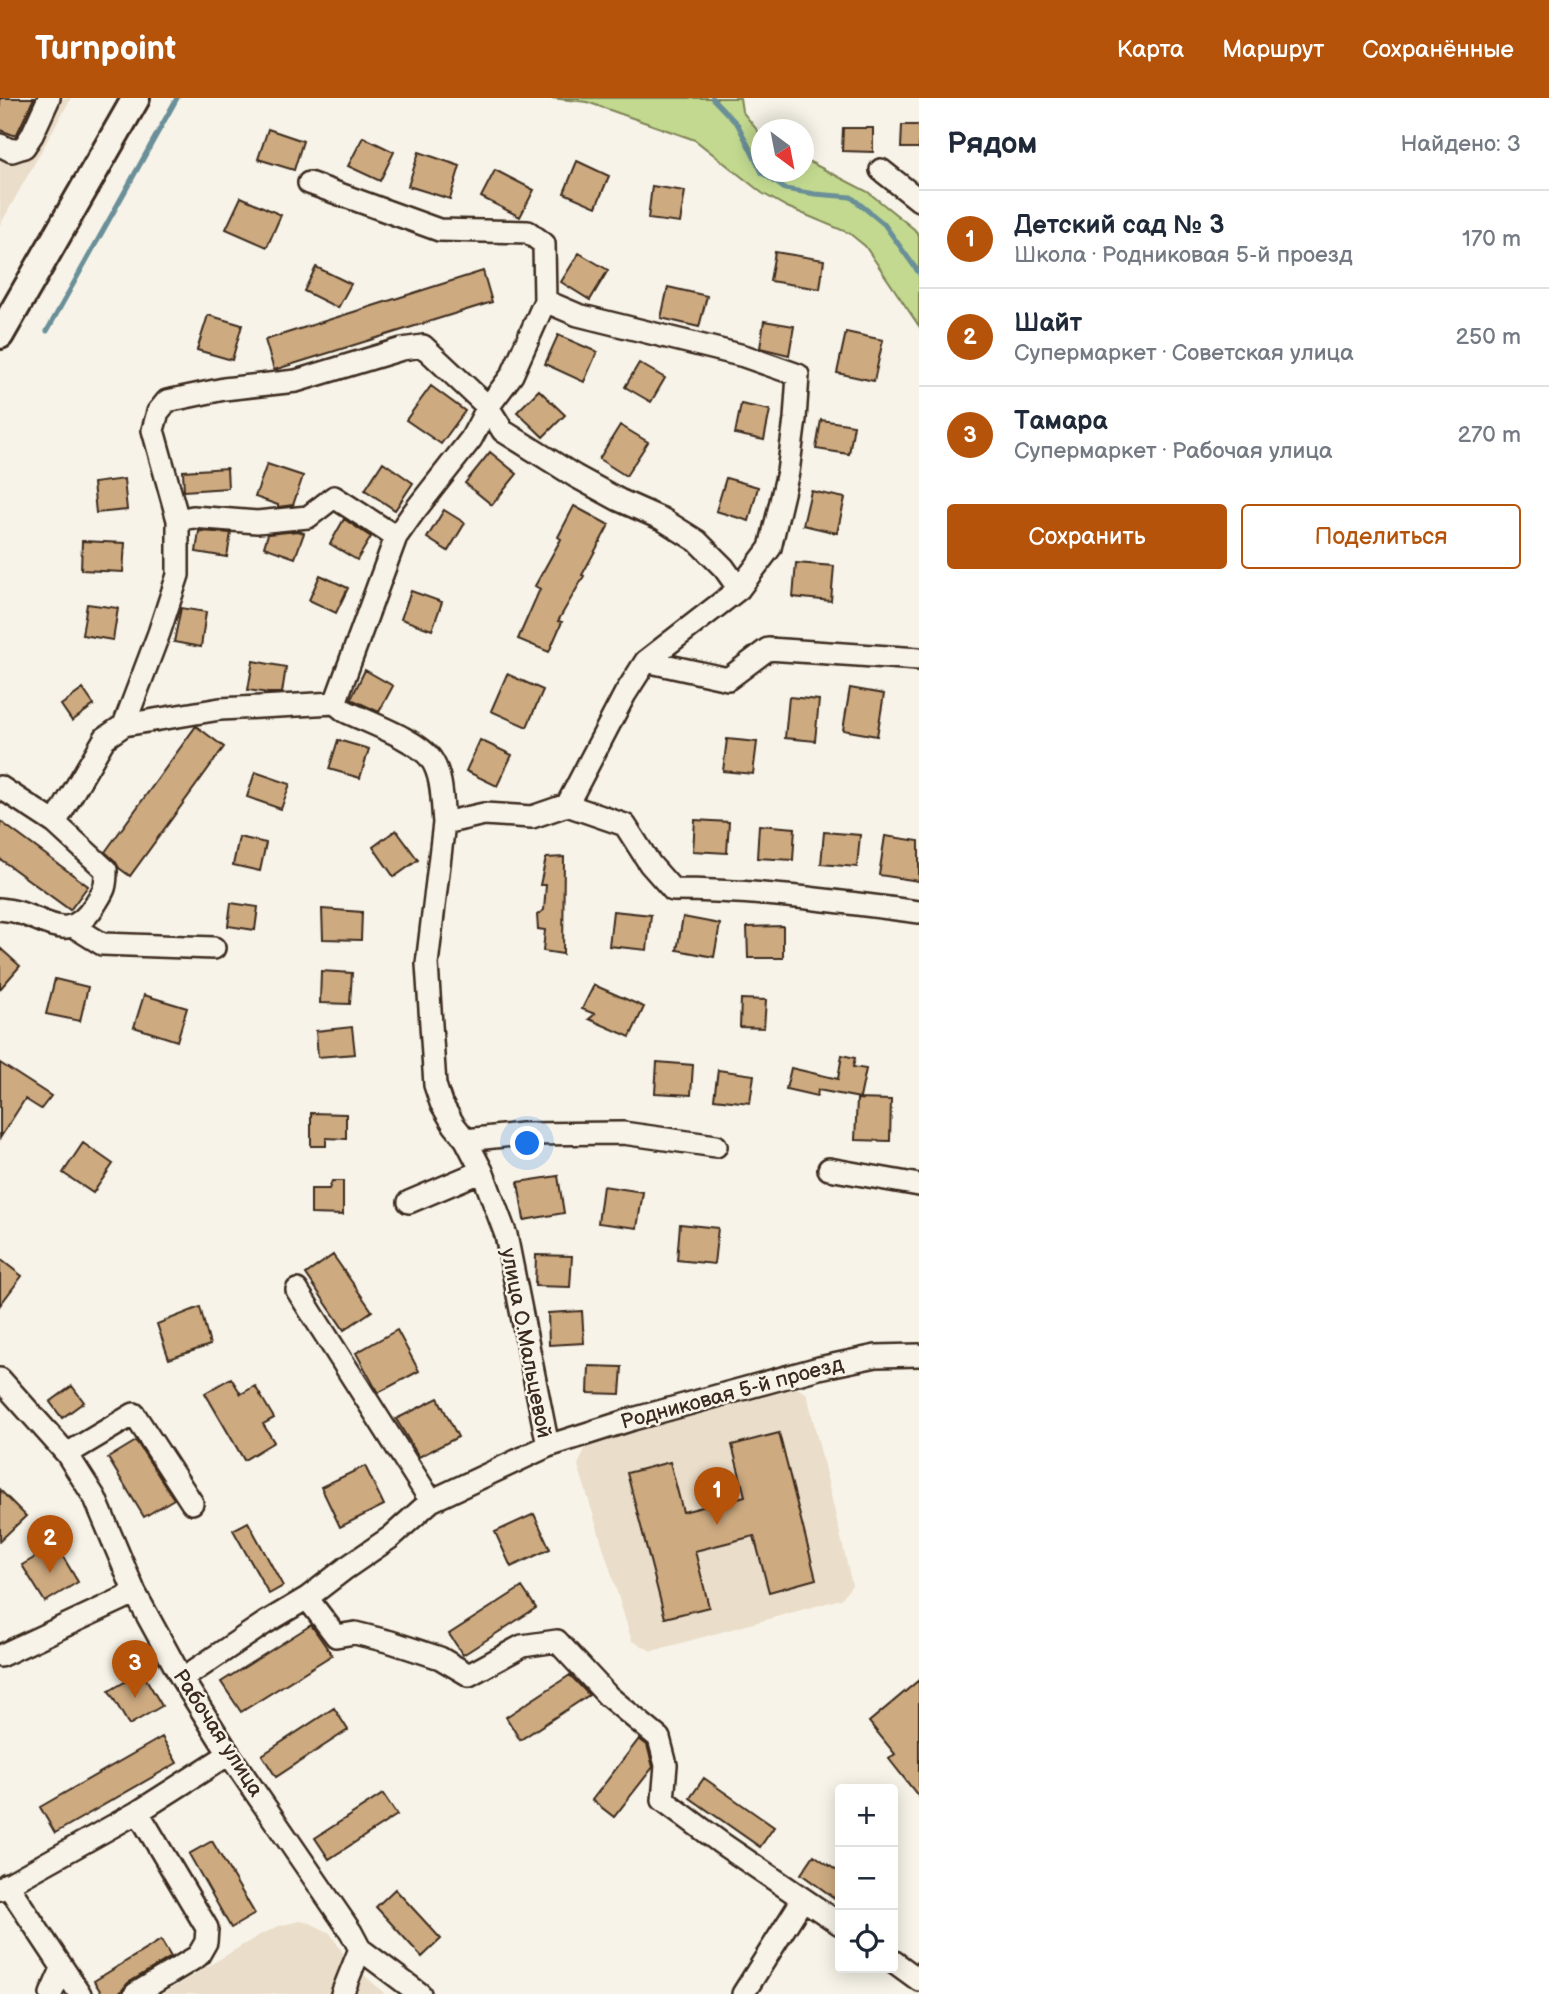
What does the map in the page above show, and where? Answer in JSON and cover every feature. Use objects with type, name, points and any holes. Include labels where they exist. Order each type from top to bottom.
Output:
[{"type":"main road","points":[[0,335],[136,98]]},
{"type":"street","points":[[0,145],[12,151],[24,147],[49,98]]},
{"type":"street","points":[[881,170],[919,200]]},
{"type":"street","points":[[55,823],[105,738],[124,725],[220,709],[335,703],[396,537],[471,439],[488,407],[512,375],[545,301],[544,244],[528,232],[439,230],[309,183]]},
{"type":"street","points":[[545,301],[578,316],[744,356],[798,375],[790,459],[770,548],[739,589],[646,661],[625,694],[568,805]]},
{"type":"street","points":[[124,725],[178,575],[178,520],[153,430],[158,412],[167,401],[224,389],[296,381],[402,349],[423,346],[488,407],[503,431],[575,476],[662,519],[697,541],[724,568],[739,589]]},
{"type":"street","points":[[178,520],[193,517],[257,522],[307,517],[334,497],[396,537]]},
{"type":"street","points":[[646,661],[728,679],[768,649],[919,659]]},
{"type":"street","name":"улица О.Мальцевой","points":[[182,1679],[307,1598],[391,1537],[430,1502],[548,1446],[506,1235],[482,1171],[466,1140],[441,1103],[435,1085],[427,964],[444,823],[439,780],[432,760],[419,746],[345,711],[335,703]]},
{"type":"street","points":[[0,787],[55,823],[106,870],[106,888],[86,917],[73,926],[56,928],[18,912],[0,909]]},
{"type":"street","points":[[444,823],[484,814],[532,817],[568,805],[625,825],[650,864],[673,890],[729,890],[919,912]]},
{"type":"street","points":[[73,926],[102,944],[214,948]]},
{"type":"street","points":[[466,1140],[522,1134],[623,1133],[716,1146]]},
{"type":"street","points":[[829,1169],[919,1185]]},
{"type":"street","points":[[409,1202],[482,1171]]},
{"type":"street","points":[[297,1290],[430,1502]]},
{"type":"street","name":"Родниковая 5-й проезд","points":[[548,1446],[633,1419],[819,1368],[876,1356],[919,1355]]},
{"type":"street","name":"Рабочая улица","points":[[0,1379],[67,1454],[94,1498],[135,1593],[182,1679],[360,1949],[420,1994]]},
{"type":"street","points":[[67,1454],[134,1414],[192,1503]]},
{"type":"street","points":[[0,1657],[135,1593]]},
{"type":"street","points":[[307,1598],[336,1636],[355,1633],[391,1642],[440,1658],[469,1675],[522,1646],[557,1641],[608,1696],[659,1738],[666,1765],[663,1800],[835,1921]]},
{"type":"street","points":[[80,1994],[4,1886],[138,1812],[229,1754]]},
{"type":"street","points":[[135,1994],[198,1956],[206,1942],[206,1928],[138,1812]]},
{"type":"street","points":[[743,1994],[803,1899]]},
{"type":"street","points":[[342,1994],[360,1949]]},
{"type":"street","points":[[898,1965],[919,1980]]},
{"type":"street","points":[[51,1994],[62,1969]]},
{"type":"shaded area","points":[[0,98],[71,98],[0,225]]},
{"type":"shaded area","points":[[797,1388],[807,1394],[852,1585],[841,1599],[652,1651],[632,1641],[578,1465],[587,1445]]},
{"type":"shaded area","points":[[300,1921],[330,1933],[347,1959],[385,1994],[162,1994],[258,1936],[279,1926]]},
{"type":"green space","points":[[551,98],[740,98],[742,111],[751,122],[751,182],[814,182],[814,164],[868,192],[919,235],[919,326],[865,246],[849,233],[787,207],[762,193],[695,140],[587,102]]},
{"type":"building","points":[[0,98],[34,98],[16,136],[0,130]]},
{"type":"building","points":[[902,125],[919,125],[919,148],[901,148]]},
{"type":"building","points":[[843,128],[873,128],[873,152],[842,151]]},
{"type":"building","points":[[268,129],[303,141],[294,170],[258,159]]},
{"type":"building","points":[[363,137],[394,152],[380,181],[348,166]]},
{"type":"building","points":[[419,152],[460,166],[450,199],[408,186]]},
{"type":"building","points":[[577,161],[609,176],[596,207],[564,193]]},
{"type":"building","points":[[495,170],[534,190],[520,217],[481,197]]},
{"type":"building","points":[[652,186],[685,191],[680,223],[648,219]]},
{"type":"building","points":[[241,197],[281,215],[267,247],[226,229]]},
{"type":"building","points":[[775,252],[824,260],[820,289],[770,281]]},
{"type":"building","points":[[579,253],[608,270],[590,300],[561,282]]},
{"type":"building","points":[[316,267],[351,284],[338,308],[304,291]]},
{"type":"building","points":[[483,271],[492,302],[274,370],[265,340]]},
{"type":"building","points":[[668,287],[707,296],[699,327],[661,318]]},
{"type":"building","points":[[208,315],[242,325],[232,360],[197,350]]},
{"type":"building","points":[[764,321],[794,326],[789,355],[760,348]]},
{"type":"building","points":[[846,332],[883,340],[874,381],[837,373]]},
{"type":"building","points":[[558,335],[597,352],[584,382],[545,364]]},
{"type":"building","points":[[639,363],[665,378],[651,402],[625,387]]},
{"type":"building","points":[[431,386],[465,411],[441,444],[406,420]]},
{"type":"building","points":[[539,390],[565,415],[543,437],[517,412]]},
{"type":"building","points":[[741,404],[770,410],[764,440],[735,434]]},
{"type":"building","points":[[821,420],[854,425],[849,454],[816,449]]},
{"type":"building","points":[[620,425],[648,442],[626,476],[599,459]]},
{"type":"building","points":[[490,452],[517,474],[492,505],[465,483]]},
{"type":"building","points":[[383,462],[413,483],[395,510],[365,490]]},
{"type":"building","points":[[267,464],[303,476],[293,505],[278,507],[255,497]]},
{"type":"building","points":[[227,468],[228,488],[184,491],[183,471]]},
{"type":"building","points":[[726,478],[758,487],[749,521],[716,511]]},
{"type":"building","points":[[124,479],[127,510],[96,513],[93,483]]},
{"type":"building","points":[[811,491],[845,498],[837,533],[803,525]]},
{"type":"building","points":[[574,506],[609,525],[558,621],[562,622],[549,652],[518,639],[540,589],[535,586],[561,539],[558,537]]},
{"type":"building","points":[[444,510],[465,523],[448,551],[427,538]]},
{"type":"building","points":[[344,519],[371,537],[357,560],[330,544]]},
{"type":"building","points":[[199,531],[231,533],[227,557],[196,552]]},
{"type":"building","points":[[298,531],[304,533],[295,558],[264,547],[268,534]]},
{"type":"building","points":[[82,541],[125,543],[123,572],[81,570]]},
{"type":"building","points":[[796,563],[834,566],[831,601],[793,597]]},
{"type":"building","points":[[320,575],[348,588],[336,613],[309,600]]},
{"type":"building","points":[[411,591],[442,602],[432,630],[401,619]]},
{"type":"building","points":[[87,604],[118,608],[113,640],[82,635]]},
{"type":"building","points":[[181,608],[206,612],[201,647],[174,642]]},
{"type":"building","points":[[253,661],[286,667],[282,693],[248,690]]},
{"type":"building","points":[[365,670],[393,686],[379,712],[351,699]]},
{"type":"building","points":[[507,674],[543,690],[527,727],[491,711]]},
{"type":"building","points":[[850,688],[884,694],[877,736],[843,730]]},
{"type":"building","points":[[83,689],[94,705],[72,721],[61,705]]},
{"type":"building","points":[[789,697],[819,700],[815,741],[785,738]]},
{"type":"building","points":[[196,726],[224,747],[130,876],[105,852]]},
{"type":"building","points":[[727,739],[757,742],[753,774],[723,771]]},
{"type":"building","points":[[338,740],[369,749],[360,778],[329,769]]},
{"type":"building","points":[[480,740],[512,755],[497,786],[466,771]]},
{"type":"building","points":[[255,772],[290,784],[281,809],[247,797]]},
{"type":"building","points":[[695,820],[729,822],[727,853],[693,851]]},
{"type":"building","points":[[0,821],[88,886],[70,910],[0,859]]},
{"type":"building","points":[[759,825],[795,828],[793,860],[757,858]]},
{"type":"building","points":[[396,830],[418,860],[394,877],[373,847]]},
{"type":"building","points":[[824,832],[860,835],[857,867],[821,864]]},
{"type":"building","points":[[885,836],[919,841],[919,881],[879,875]]},
{"type":"building","points":[[239,837],[266,843],[260,871],[233,865]]},
{"type":"building","points":[[564,857],[563,954],[543,951],[545,930],[538,929],[537,915],[544,910],[546,885],[540,885],[546,858]]},
{"type":"building","points":[[231,903],[258,907],[255,930],[228,926]]},
{"type":"building","points":[[322,909],[362,912],[361,940],[323,939]]},
{"type":"building","points":[[613,911],[651,915],[647,950],[609,946]]},
{"type":"building","points":[[683,917],[720,924],[714,957],[677,950]]},
{"type":"building","points":[[783,926],[783,958],[748,958],[747,927]]},
{"type":"building","points":[[0,948],[20,966],[0,989]]},
{"type":"building","points":[[321,971],[352,973],[350,1004],[320,1003]]},
{"type":"building","points":[[55,979],[88,987],[80,1021],[46,1014]]},
{"type":"building","points":[[594,985],[644,1007],[630,1037],[589,1019],[595,1014],[582,1009]]},
{"type":"building","points":[[144,995],[187,1008],[177,1041],[134,1027]]},
{"type":"building","points":[[741,999],[766,1000],[764,1028],[740,1027]]},
{"type":"building","points":[[352,1027],[355,1054],[318,1057],[316,1031]]},
{"type":"building","points":[[842,1055],[855,1058],[853,1067],[866,1069],[860,1098],[818,1090],[817,1096],[786,1089],[791,1068],[838,1079]]},
{"type":"building","points":[[657,1062],[693,1065],[691,1095],[655,1093]]},
{"type":"building","points":[[0,1063],[51,1096],[41,1109],[25,1099],[0,1138]]},
{"type":"building","points":[[718,1070],[754,1075],[750,1103],[714,1099]]},
{"type":"building","points":[[857,1099],[891,1100],[890,1141],[855,1140]]},
{"type":"building","points":[[311,1113],[346,1114],[346,1139],[326,1138],[326,1146],[311,1146]]},
{"type":"building","points":[[83,1143],[113,1164],[93,1193],[63,1173]]},
{"type":"building","points":[[558,1176],[564,1213],[524,1220],[518,1182]]},
{"type":"building","points":[[332,1181],[343,1181],[343,1215],[311,1214],[311,1189],[329,1189]]},
{"type":"building","points":[[603,1186],[643,1192],[637,1228],[598,1223]]},
{"type":"building","points":[[680,1224],[718,1228],[714,1264],[677,1260]]},
{"type":"building","points":[[333,1255],[372,1311],[344,1330],[306,1274]]},
{"type":"building","points":[[536,1255],[572,1256],[570,1287],[535,1286]]},
{"type":"building","points":[[0,1259],[22,1276],[0,1305]]},
{"type":"building","points":[[200,1307],[210,1345],[169,1359],[157,1324]]},
{"type":"building","points":[[582,1311],[584,1343],[549,1345],[548,1313]]},
{"type":"building","points":[[397,1330],[419,1371],[378,1393],[356,1353]]},
{"type":"building","points":[[589,1366],[622,1367],[620,1394],[588,1393]]},
{"type":"building","points":[[231,1378],[241,1394],[255,1386],[274,1418],[263,1424],[274,1442],[244,1460],[205,1393]]},
{"type":"building","points":[[72,1386],[84,1402],[62,1418],[50,1402]]},
{"type":"building","points":[[438,1398],[458,1437],[419,1457],[396,1419]]},
{"type":"building","points":[[779,1433],[816,1579],[769,1592],[754,1536],[695,1551],[709,1607],[665,1618],[627,1473],[670,1462],[683,1512],[745,1496],[732,1445]]},
{"type":"building","points":[[136,1441],[174,1499],[144,1517],[108,1458]]},
{"type":"building","points":[[365,1466],[384,1505],[340,1527],[321,1487]]},
{"type":"building","points":[[0,1490],[26,1516],[0,1541]]},
{"type":"building","points":[[534,1514],[550,1549],[511,1567],[495,1532]]},
{"type":"building","points":[[248,1522],[283,1586],[269,1594],[233,1530]]},
{"type":"building","points":[[56,1545],[78,1582],[45,1602],[22,1565]]},
{"type":"building","points":[[522,1587],[536,1608],[463,1655],[449,1634]]},
{"type":"building","points":[[311,1625],[332,1655],[241,1712],[221,1682]]},
{"type":"building","points":[[142,1672],[162,1706],[129,1725],[109,1691]]},
{"type":"building","points":[[570,1675],[589,1695],[520,1740],[506,1717]]},
{"type":"building","points":[[919,1680],[919,1797],[889,1759],[895,1754],[869,1722]]},
{"type":"building","points":[[334,1708],[348,1730],[276,1777],[262,1755]]},
{"type":"building","points":[[162,1737],[177,1763],[55,1833],[40,1807]]},
{"type":"building","points":[[639,1739],[647,1745],[653,1767],[614,1817],[592,1800]]},
{"type":"building","points":[[704,1778],[774,1827],[760,1847],[690,1798]]},
{"type":"building","points":[[383,1794],[397,1815],[329,1859],[315,1838]]},
{"type":"building","points":[[212,1841],[255,1914],[231,1928],[189,1854]]},
{"type":"building","points":[[814,1855],[835,1870],[835,1898],[801,1874]]},
{"type":"building","points":[[395,1889],[441,1939],[422,1957],[376,1907]]},
{"type":"building","points":[[161,1940],[171,1957],[128,1983],[119,1994],[102,1994],[94,1981]]},
{"type":"waterway","points":[[47,331],[177,98]]},
{"type":"waterway","points":[[712,98],[738,125],[762,173],[785,189],[851,197],[884,224],[919,273]]},
{"type":"place","name":"Детский сад № 3","points":[[717,1525]]},
{"type":"place","name":"Шайт","points":[[50,1573]]},
{"type":"place","name":"Тамара","points":[[135,1698]]}]
